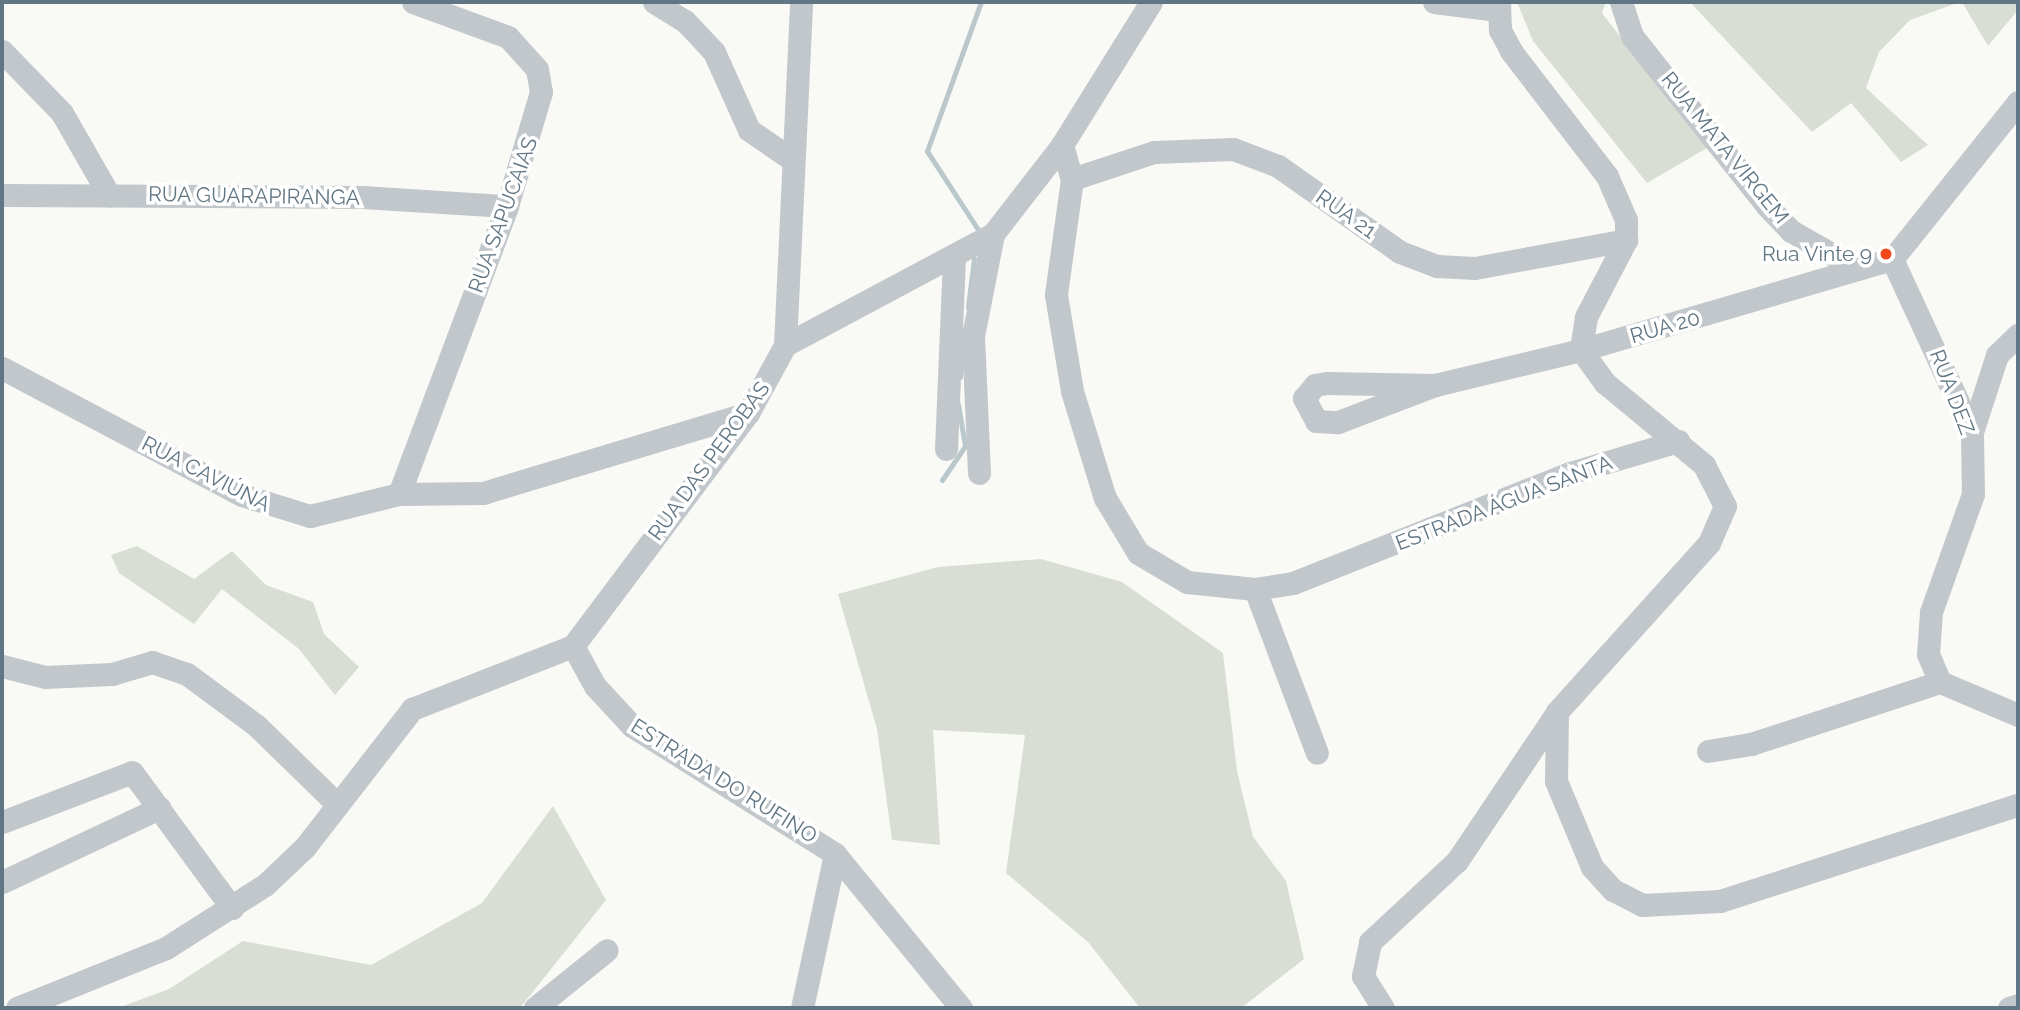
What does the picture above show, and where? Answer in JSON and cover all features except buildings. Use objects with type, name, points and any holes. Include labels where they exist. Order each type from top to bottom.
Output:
[{"type":"street","name":"RUA SAPUCAIAS","points":[[399,494],[538,117],[537,69],[508,37],[414,2]]},
{"type":"street","points":[[654,2],[685,21],[714,52],[749,130],[790,158]]},
{"type":"street","name":"RUA DAS PEROBAS","points":[[573,646],[748,413],[785,345],[790,158],[801,2]]},
{"type":"street","points":[[1383,1008],[1363,976],[1370,942],[1457,861],[1557,712],[1721,524],[1725,506],[1719,486],[1678,441],[1605,383],[1581,351],[1586,317],[1626,240],[1626,220],[1607,177],[1511,51],[1498,6],[1434,2]]},
{"type":"street","name":"RUA MATA VIRGEM","points":[[1621,2],[1632,36],[1767,206],[1791,230],[1858,269]]},
{"type":"street","points":[[785,345],[993,234],[1062,145],[1142,6]]},
{"type":"street","points":[[2,51],[62,113],[108,195]]},
{"type":"street","points":[[1892,259],[2018,102]]},
{"type":"street","name":"ESTRADA ÁGUA SANTA","points":[[1062,145],[1072,179],[1058,264],[1058,330],[1105,498],[1138,552],[1164,573],[1255,589],[1320,576],[1570,473],[1678,441]]},
{"type":"street","name":"RUA 21","points":[[1072,179],[1154,152],[1233,149],[1278,166],[1400,251],[1437,266],[1475,268],[1626,240]]},
{"type":"street","name":"RUA GUARAPIRANGA","points":[[2,195],[362,197],[507,206]]},
{"type":"street","points":[[979,472],[973,336],[993,234]]},
{"type":"street","points":[[946,449],[954,255]]},
{"type":"street","name":"RUA 20","points":[[1435,385],[1327,383],[1315,385],[1304,398],[1316,421],[1338,422],[1435,385],[1581,351],[1892,259]]},
{"type":"street","name":"RUA DEZ","points":[[1892,259],[1972,432],[1968,516],[1927,637],[1940,682]]},
{"type":"street","points":[[1972,432],[1997,355],[2018,335]]},
{"type":"street","name":"RUA CAVIÚNA","points":[[2,368],[280,511],[340,512],[399,494],[483,493],[748,413]]},
{"type":"street","points":[[1255,589],[1317,753]]},
{"type":"street","points":[[17,1008],[166,948],[232,908],[305,847],[336,803],[412,709],[573,646]]},
{"type":"street","name":"ESTRADA DO RUFINO","points":[[573,646],[595,686],[632,726],[835,854],[961,1008]]},
{"type":"street","points":[[2,666],[45,677],[112,674],[152,662],[187,674],[257,726],[336,803]]},
{"type":"street","points":[[1708,751],[1751,744],[1940,682],[2018,715]]},
{"type":"street","points":[[1557,712],[1556,781],[1576,840],[1613,890],[1642,905],[1720,901],[2018,805]]},
{"type":"street","points":[[2,822],[132,772],[232,908]]},
{"type":"street","points":[[2,882],[159,808]]},
{"type":"street","points":[[802,1008],[835,854]]},
{"type":"street","points":[[535,1008],[607,950]]},
{"type":"street","points":[[2009,1008],[2018,1005]]},
{"type":"shaded area","points":[[1517,2],[1606,2],[1602,13],[1707,148],[1647,183],[1533,41]]},
{"type":"shaded area","points":[[1690,2],[1960,2],[1910,20],[1879,52],[1866,88],[1928,145],[1901,162],[1851,103],[1812,132]]},
{"type":"shaded area","points":[[1962,2],[2018,2],[2018,10],[1988,46]]},
{"type":"shaded area","points":[[137,546],[194,579],[232,551],[266,585],[313,602],[324,634],[359,667],[335,695],[299,649],[222,589],[194,624],[119,573],[111,555]]},
{"type":"shaded area","points":[[1041,559],[1122,582],[1223,653],[1237,771],[1253,837],[1286,881],[1304,959],[1241,1008],[1140,1008],[1088,942],[1006,873],[1025,735],[933,730],[940,845],[892,840],[877,729],[838,594],[938,567]]},
{"type":"shaded area","points":[[553,806],[606,900],[520,1008],[118,1008],[169,989],[243,941],[371,965],[482,903]]},
{"type":"waterway","points":[[977,228],[927,151],[981,2]]},
{"type":"waterway","points":[[968,307],[974,258]]},
{"type":"waterway","points":[[960,377],[963,348]]},
{"type":"waterway","points":[[942,480],[965,446],[958,404]]},
{"type":"place","name":"Rua Vinte 9","points":[[1886,254]]}]
